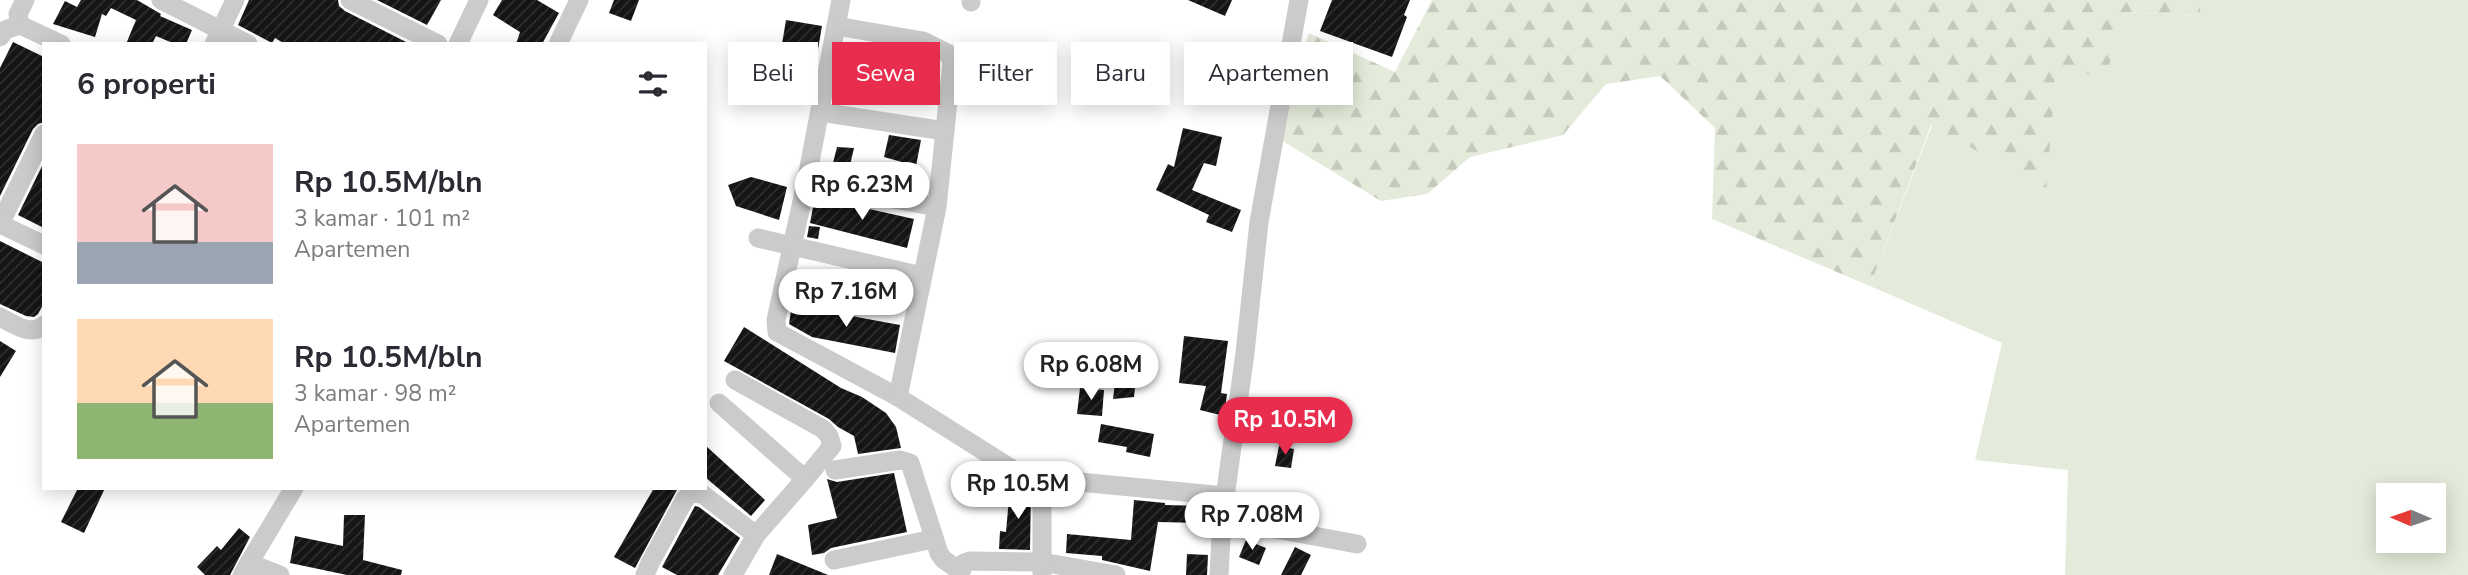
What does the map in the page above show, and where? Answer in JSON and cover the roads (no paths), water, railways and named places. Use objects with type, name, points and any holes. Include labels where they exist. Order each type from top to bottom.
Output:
[{"type":"street","points":[[20,25],[18,14],[25,0]]},
{"type":"street","points":[[161,0],[217,36],[240,42]]},
{"type":"street","points":[[217,36],[235,0]]},
{"type":"street","points":[[350,0],[434,42]]},
{"type":"street","points":[[459,42],[478,0]]},
{"type":"street","points":[[559,42],[579,0]]},
{"type":"street","points":[[841,0],[806,183],[776,320],[777,332],[898,397],[1017,472],[1038,478],[1225,496]]},
{"type":"street","points":[[1219,575],[1222,519],[1245,353],[1259,222],[1299,0]]},
{"type":"street","points":[[0,37],[5,30],[20,25],[57,42]]},
{"type":"street","points":[[836,26],[923,41],[950,54],[952,63],[937,207],[898,397]]},
{"type":"street","points":[[820,111],[945,131]]},
{"type":"street","points":[[42,138],[0,224],[42,244]]},
{"type":"street","points":[[806,183],[937,207]]},
{"type":"street","points":[[758,238],[922,275]]},
{"type":"street","points":[[0,317],[31,331],[42,327]]},
{"type":"street","points":[[733,575],[756,535],[832,446],[829,436],[822,429],[736,380]]},
{"type":"street","points":[[719,403],[805,479]]},
{"type":"street","points":[[835,470],[908,461],[933,539],[943,559],[960,573],[964,564],[970,561],[1042,569],[1069,565],[1116,575]]},
{"type":"street","points":[[280,575],[245,569],[293,490]]},
{"type":"street","points":[[645,575],[685,499],[691,493],[702,494],[756,535]]},
{"type":"street","points":[[1042,494],[1042,569]]},
{"type":"street","points":[[1222,519],[1357,544]]},
{"type":"street","points":[[834,559],[933,539]]}]
